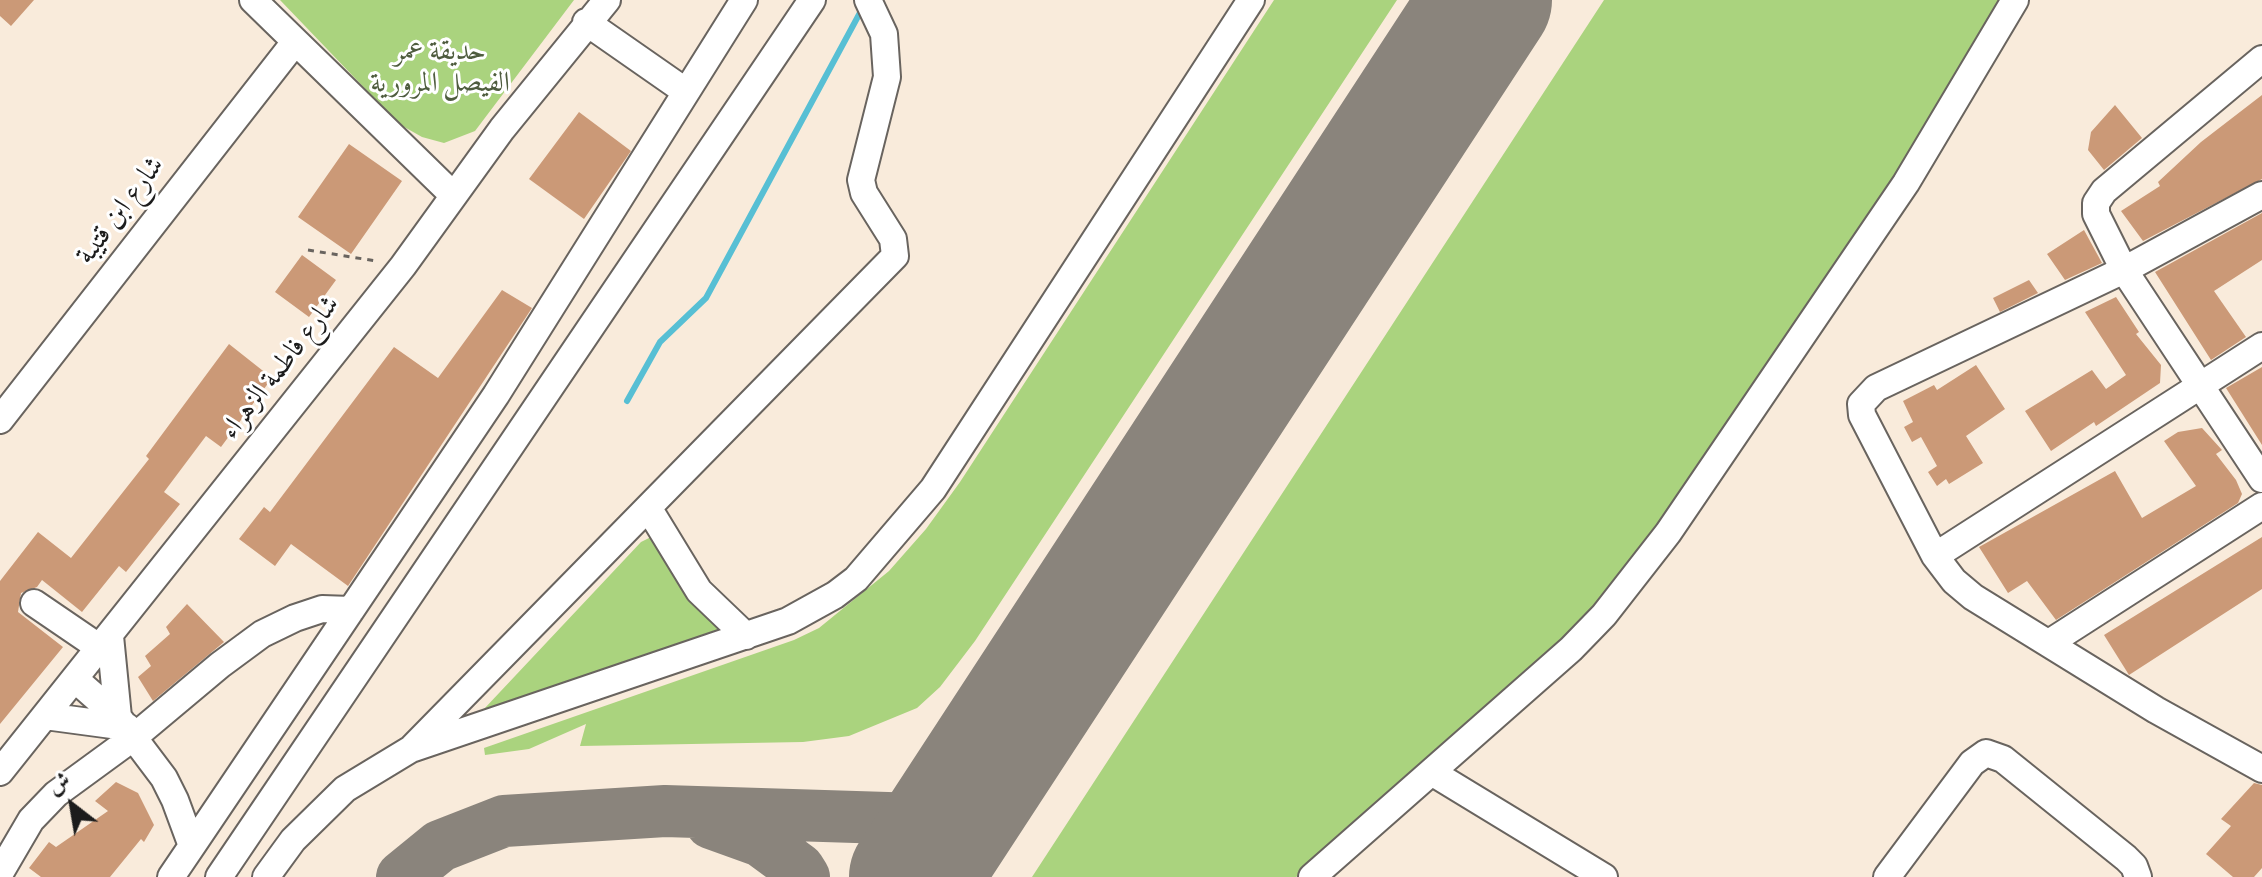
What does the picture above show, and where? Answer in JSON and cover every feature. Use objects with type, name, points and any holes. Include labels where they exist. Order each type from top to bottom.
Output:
[{"type":"street","points":[[253,0],[453,195]]},
{"type":"street","name":"شارع فاطمة الزهراء","points":[[0,772],[403,266],[453,195],[586,22],[607,0]]},
{"type":"street","points":[[171,877],[622,200],[685,91],[744,0]]},
{"type":"street","points":[[219,877],[812,0]]},
{"type":"street","points":[[411,749],[895,256],[893,239],[864,193],[861,180],[887,77],[884,34],[868,0]]},
{"type":"street","points":[[266,877],[293,840],[345,789],[411,749],[788,621],[835,595],[875,560],[933,489],[1251,0]]},
{"type":"street","points":[[1312,877],[1583,639],[1668,533],[1923,157],[2015,0]]},
{"type":"street","points":[[586,22],[685,91]]},
{"type":"street","name":"شارع ابن قتيبة","points":[[0,420],[295,42]]},
{"type":"street","points":[[2262,59],[2104,191],[2096,203],[2096,214],[2124,270],[2262,479]]},
{"type":"street","points":[[2262,195],[2124,270],[1876,388],[1865,397],[1862,415],[1935,556],[1954,581],[1973,597],[2156,710],[2262,769]]},
{"type":"street","points":[[1935,556],[2262,346]]},
{"type":"street","points":[[2049,643],[2262,506]]},
{"type":"street","points":[[649,509],[699,591],[746,636]]},
{"type":"street","points":[[34,603],[105,642],[126,727]]},
{"type":"street","points":[[0,873],[31,820],[126,727],[262,634],[322,609],[351,610]]},
{"type":"street","points":[[76,680],[126,727],[164,778],[192,846]]},
{"type":"street","points":[[45,716],[126,727]]},
{"type":"street","points":[[1887,877],[1972,763],[1986,753],[2003,759],[2126,858],[2134,866],[2138,877]]},
{"type":"street","points":[[1433,773],[1604,877]]},
{"type":"path","points":[[308,250],[403,266]]},
{"type":"green space","name":"حديقة عمر الفيصل المرورية","points":[[280,0],[574,0],[475,131],[444,143],[422,137],[399,124]]},
{"type":"green space","points":[[1274,0],[1397,0],[975,641],[940,687],[917,708],[849,736],[803,742],[580,746],[586,724],[529,749],[485,755],[484,748],[794,640],[819,628],[889,571],[926,529],[960,482]]},
{"type":"green space","points":[[1604,0],[2019,0],[1616,608],[1338,851],[1296,877],[1032,877]]},
{"type":"green space","points":[[655,535],[733,631],[467,723],[484,709],[641,542]]},
{"type":"building","points":[[0,0],[34,0],[11,26],[0,16]]},
{"type":"building","points":[[2262,95],[2262,179],[2143,241],[2121,211],[2160,186],[2158,182],[2201,142]]},
{"type":"building","points":[[2115,105],[2142,138],[2104,170],[2088,150],[2091,132]]},
{"type":"building","points":[[579,112],[631,151],[584,219],[529,179]]},
{"type":"building","points":[[349,144],[402,181],[351,254],[298,217]]},
{"type":"building","points":[[2262,213],[2262,260],[2214,291],[2246,337],[2211,360],[2155,272]]},
{"type":"building","points":[[2084,230],[2102,263],[2065,280],[2047,254]]},
{"type":"building","points":[[302,255],[336,280],[309,317],[275,292]]},
{"type":"building","points":[[2029,280],[2038,293],[2000,312],[1993,298]]},
{"type":"building","points":[[502,290],[532,308],[348,586],[291,544],[275,566],[239,539],[264,507],[270,512],[394,347],[438,378]]},
{"type":"building","points":[[2116,297],[2139,332],[2136,334],[2161,365],[2160,383],[2096,426],[2094,422],[2051,451],[2025,411],[2092,370],[2106,389],[2126,375],[2085,312]]},
{"type":"building","points":[[229,344],[272,378],[221,447],[206,436],[164,492],[180,504],[126,572],[119,566],[82,612],[42,580],[37,587],[21,593],[18,612],[63,647],[0,724],[0,581],[38,532],[71,558],[149,459],[146,456]]},
{"type":"building","points":[[1976,365],[2005,409],[1966,436],[1983,463],[1949,484],[1946,479],[1937,486],[1928,472],[1937,466],[1921,437],[1912,442],[1904,427],[1913,422],[1903,401],[1934,385],[1937,390]]},
{"type":"building","points":[[2262,367],[2262,445],[2226,388]]},
{"type":"building","points":[[2202,428],[2222,450],[2216,454],[2236,480],[2242,494],[2238,503],[2056,620],[2027,581],[2008,593],[1979,547],[2115,471],[2142,518],[2196,486],[2164,441],[2178,432]]},
{"type":"building","points":[[2262,537],[2262,589],[2129,675],[2104,635]]},
{"type":"building","points":[[187,604],[224,642],[153,701],[138,677],[151,666],[145,656],[170,634],[166,627]]},
{"type":"building","points":[[116,782],[138,793],[154,825],[144,842],[141,839],[110,877],[41,877],[29,868],[49,842],[56,847],[108,811],[95,801]]},
{"type":"building","points":[[2254,783],[2262,785],[2262,868],[2254,877],[2233,877],[2206,854],[2231,826],[2221,819]]},
{"type":"waterway","points":[[627,401],[660,342],[706,298],[862,9]]},
{"type":"taxiway","points":[[402,877],[440,846],[504,821],[665,811],[951,820]]},
{"type":"taxiway","points":[[711,823],[761,841],[799,869],[804,877]]},
{"type":"runway","points":[[914,877],[1487,0]]}]
